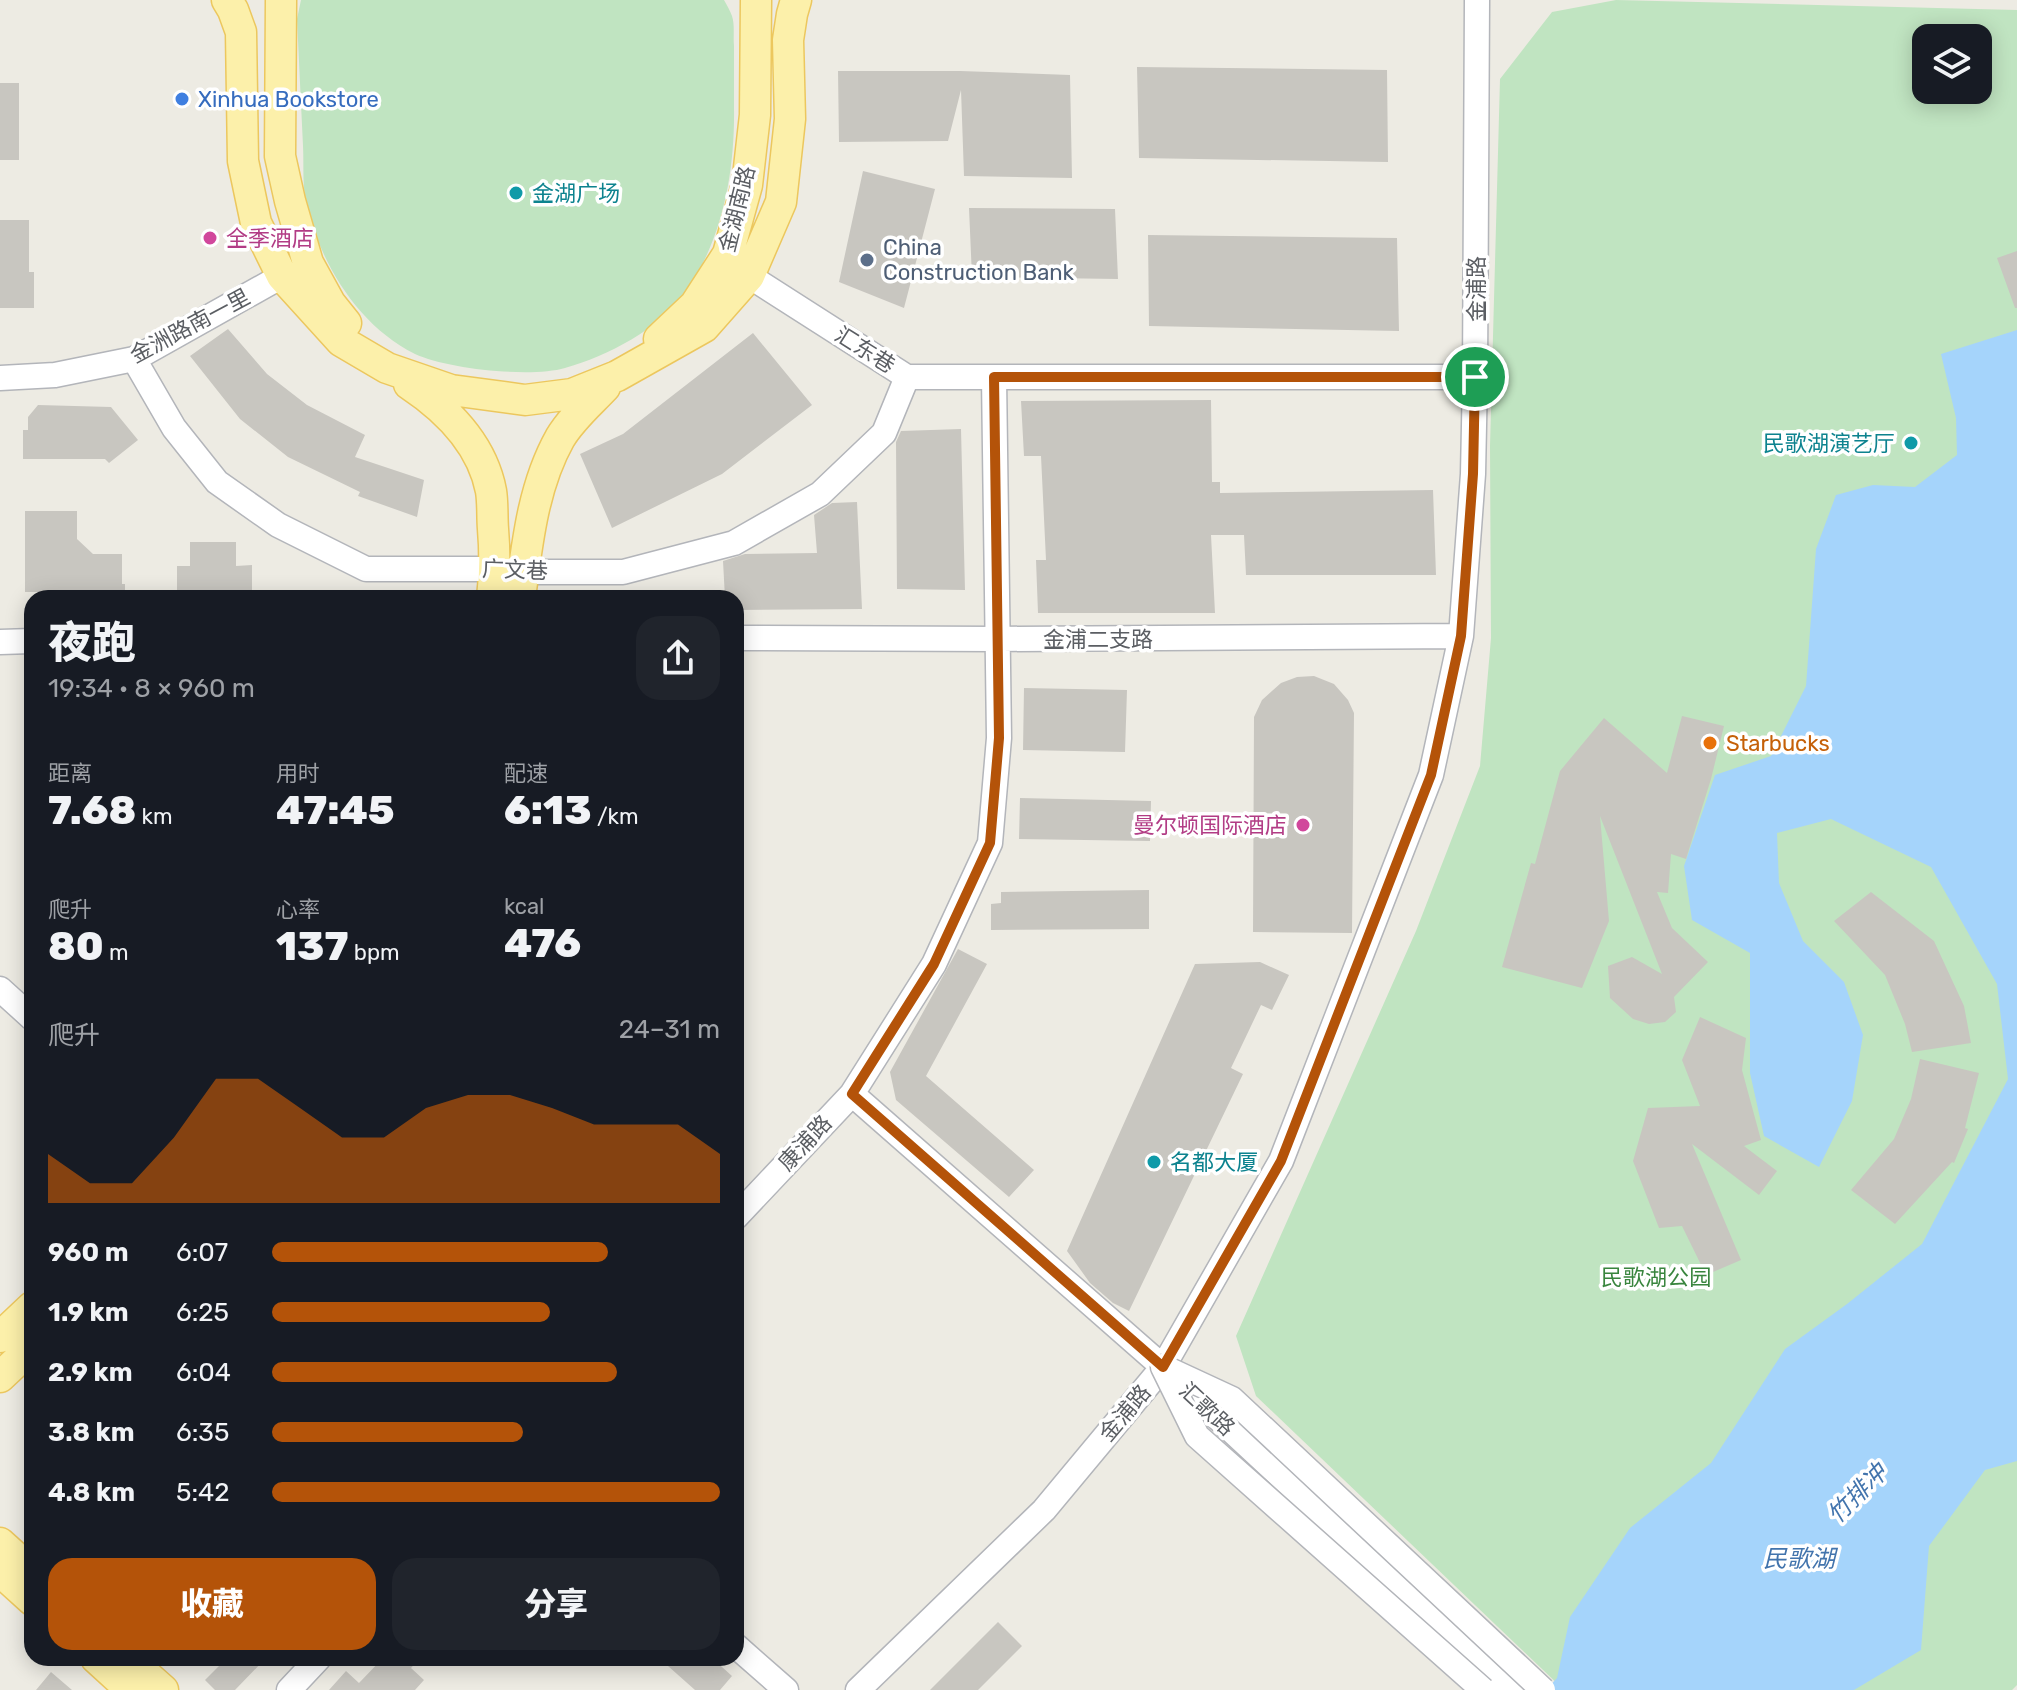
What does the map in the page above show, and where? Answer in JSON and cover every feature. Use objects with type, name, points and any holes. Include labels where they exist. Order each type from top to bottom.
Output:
[{"type":"main road","points":[[227,0],[241,32],[243,161],[256,223],[282,276],[341,341],[431,398],[458,424],[480,458],[491,491],[508,584]]},
{"type":"main road","points":[[281,0],[280,156],[308,263],[330,303],[387,368],[451,390],[525,400],[572,394],[617,376],[704,327],[749,276],[781,202],[790,119],[788,40],[796,0]]},
{"type":"main road","name":"金湖南路","points":[[617,376],[695,305],[728,254],[747,185],[755,115],[756,0]]},
{"type":"main road","points":[[508,584],[547,467],[561,437],[574,418],[617,376]]},
{"type":"main road","points":[[0,1337],[24,1314]]},
{"type":"main road","points":[[0,1377],[24,1354]]},
{"type":"main road","points":[[0,1543],[24,1565]]},
{"type":"main road","points":[[0,1571],[24,1593]]},
{"type":"main road","points":[[106,1666],[122,1679],[163,1690]]},
{"type":"street","name":"金浦路","points":[[858,1690],[1044,1510],[1163,1367],[1281,1161],[1431,775],[1461,636],[1473,474],[1477,0]]},
{"type":"street","name":"金洲路南一里","points":[[0,378],[55,375],[134,359],[282,276]]},
{"type":"street","name":"汇东巷","points":[[749,276],[907,377],[1475,377]]},
{"type":"street","name":"广文巷","points":[[134,359],[174,428],[217,482],[278,525],[366,569],[508,584],[623,572],[734,543],[820,494],[884,433],[907,377]]},
{"type":"street","name":"康浦路","points":[[744,1209],[852,1094],[934,964],[990,843],[999,738],[994,377]]},
{"type":"street","name":"金浦二支路","points":[[744,638],[1461,636]]},
{"type":"street","points":[[0,642],[24,641]]},
{"type":"street","points":[[0,989],[24,1011]]},
{"type":"street","name":"汇歌路","points":[[852,1094],[1163,1367],[1511,1690]]},
{"type":"street","points":[[1163,1367],[1197,1436],[1483,1690]]},
{"type":"street","points":[[1163,1367],[1232,1399],[1543,1690]]},
{"type":"street","points":[[744,1653],[786,1690]]},
{"type":"street","points":[[289,1690],[312,1666]]},
{"type":"green space","name":"金湖广场","points":[[301,0],[724,0],[734,27],[734,131],[729,179],[718,227],[686,292],[662,318],[632,339],[581,363],[550,371],[511,372],[468,368],[429,359],[395,342],[360,311],[346,292],[322,251],[307,207],[297,19]]},
{"type":"green space","name":"民歌湖公园","points":[[1616,0],[2017,10],[2017,1685],[2012,1690],[1564,1690],[1256,1396],[1236,1336],[1416,931],[1480,766],[1491,638],[1490,446],[1500,79],[1552,12]]},
{"type":"water","name":"民歌湖","points":[[2017,330],[2017,1461],[1985,1470],[1929,1546],[1921,1650],[1854,1690],[1546,1690],[1557,1678],[1570,1617],[1630,1528],[1711,1463],[1785,1349],[1922,1244],[2008,1079],[1997,984],[1931,867],[1831,819],[1777,833],[1779,883],[1803,941],[1844,982],[1863,1035],[1852,1101],[1819,1167],[1764,1136],[1750,1073],[1750,953],[1692,920],[1684,866],[1715,775],[1771,756],[1806,686],[1816,549],[1836,495],[1873,485],[1915,487],[1957,455],[1956,418],[1941,354]]},
{"type":"building","points":[[1137,67],[1387,70],[1388,162],[1139,158]]},
{"type":"building","points":[[838,71],[1070,75],[1072,178],[964,176],[961,90],[948,141],[839,142]]},
{"type":"building","points":[[0,83],[19,83],[19,160],[0,160]]},
{"type":"building","points":[[863,171],[935,189],[904,308],[839,282]]},
{"type":"building","points":[[969,208],[1115,209],[1118,279],[972,277]]},
{"type":"building","points":[[0,220],[29,220],[29,272],[34,272],[34,308],[0,308]]},
{"type":"building","points":[[1148,235],[1397,238],[1399,331],[1149,326]]},
{"type":"building","points":[[2017,251],[2017,308],[2015,308],[1997,258]]},
{"type":"building","points":[[228,329],[267,374],[307,405],[365,435],[355,457],[424,480],[417,517],[358,496],[360,492],[288,457],[240,419],[190,356]]},
{"type":"building","points":[[753,333],[812,405],[722,474],[612,528],[580,454],[623,434]]},
{"type":"building","points":[[1211,400],[1212,482],[1220,482],[1220,493],[1433,490],[1436,575],[1246,575],[1244,535],[1211,535],[1215,613],[1038,613],[1036,560],[1046,560],[1041,456],[1024,456],[1021,401]]},
{"type":"building","points":[[38,405],[111,407],[138,440],[109,463],[105,459],[23,459],[23,430],[28,430],[28,417]]},
{"type":"building","points":[[961,429],[965,590],[897,589],[896,442],[901,431]]},
{"type":"building","points":[[857,502],[862,609],[744,610],[744,590],[725,590],[723,561],[745,554],[817,553],[814,515],[832,503]]},
{"type":"building","points":[[25,511],[77,511],[77,539],[93,554],[122,554],[122,584],[125,584],[125,590],[25,590]]},
{"type":"building","points":[[190,542],[236,542],[236,566],[252,565],[252,590],[177,590],[177,566],[190,566]]},
{"type":"building","name":"曼尔顿国际酒店","points":[[1314,676],[1334,684],[1348,700],[1354,713],[1352,933],[1253,932],[1254,717],[1262,700],[1281,683],[1297,677]]},
{"type":"building","points":[[1024,688],[1127,690],[1125,752],[1023,750]]},
{"type":"building","points":[[1682,716],[1724,726],[1686,859],[1671,854],[1668,893],[1657,892],[1672,928],[1708,962],[1674,997],[1676,1012],[1665,1022],[1649,1024],[1633,1019],[1610,998],[1608,966],[1632,957],[1662,974],[1600,816],[1609,921],[1582,988],[1502,967],[1531,863],[1535,864],[1560,771],[1604,718],[1667,773]]},
{"type":"building","points":[[1020,798],[1151,801],[1150,841],[1019,839]]},
{"type":"building","points":[[1149,890],[1149,929],[991,930],[991,904],[1001,903],[1001,892]]},
{"type":"building","points":[[1871,892],[1934,941],[1964,1006],[1971,1043],[1912,1052],[1905,1024],[1885,975],[1834,921]]},
{"type":"building","points":[[958,949],[987,964],[926,1076],[1034,1170],[1009,1197],[896,1100],[890,1072]]},
{"type":"building","name":"名都大厦","points":[[1260,962],[1289,975],[1272,1010],[1261,1005],[1231,1068],[1243,1074],[1129,1311],[1113,1303],[1090,1283],[1067,1251],[1195,964]]},
{"type":"building","points":[[1700,1017],[1746,1038],[1742,1070],[1761,1140],[1744,1146],[1777,1171],[1759,1195],[1692,1144],[1741,1260],[1706,1275],[1682,1226],[1659,1228],[1633,1161],[1648,1108],[1700,1106],[1682,1060]]},
{"type":"building","points":[[1920,1059],[1979,1073],[1965,1128],[1968,1129],[1954,1163],[1895,1224],[1851,1190],[1894,1139],[1911,1099]]},
{"type":"building","points":[[998,1622],[1022,1646],[978,1690],[930,1690]]},
{"type":"building","points":[[219,1666],[258,1666],[235,1690],[215,1690],[205,1680]]},
{"type":"building","points":[[375,1666],[413,1666],[411,1668],[424,1680],[415,1690],[329,1690],[346,1671],[359,1683]]},
{"type":"building","points":[[668,1666],[721,1666],[732,1676],[720,1690],[695,1690]]},
{"type":"building","points":[[51,1672],[72,1690],[36,1690]]},
{"type":"place","name":"Xinhua Bookstore","points":[[182,99]]},
{"type":"place","name":"金湖广场","points":[[516,193]]},
{"type":"place","name":"全季酒店","points":[[210,238]]},
{"type":"place","name":"China Construction Bank","points":[[867,260]]},
{"type":"place","name":"民歌湖演艺厅","points":[[1911,443]]},
{"type":"place","name":"Starbucks","points":[[1710,743]]},
{"type":"place","name":"曼尔顿国际酒店","points":[[1303,825]]},
{"type":"place","name":"名都大厦","points":[[1154,1162]]},
{"type":"route","points":[[994,377],[1475,377],[1473,474],[1461,636],[1431,775],[1281,1161],[1163,1367],[852,1094],[934,964],[990,843],[999,738],[994,377]]},
{"type":"water label","name":"竹排冲","points":[[1857,1494]]}]
